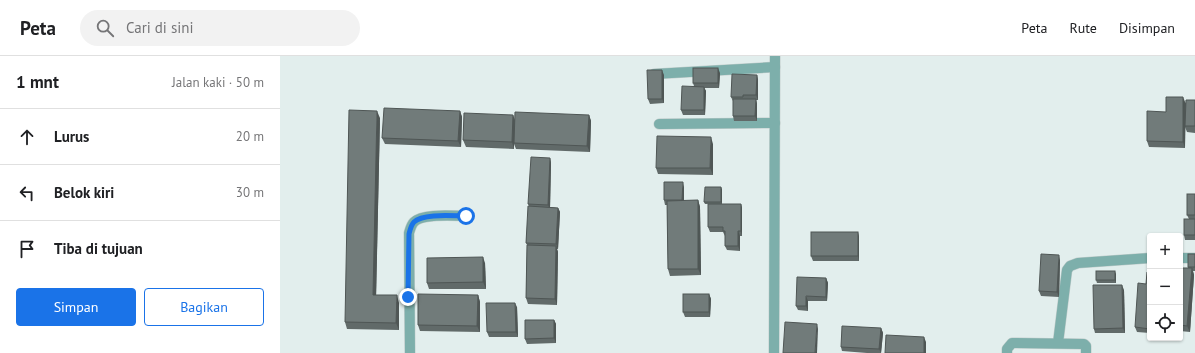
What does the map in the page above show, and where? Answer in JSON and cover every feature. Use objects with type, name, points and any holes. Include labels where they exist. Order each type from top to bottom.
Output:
[{"type":"street","points":[[774,353],[775,56]]},
{"type":"street","points":[[654,74],[775,67]]},
{"type":"street","points":[[659,124],[775,123]]},
{"type":"street","points":[[410,353],[409,234],[412,224],[417,219],[434,216],[466,216]]},
{"type":"street","points":[[1058,344],[1067,270],[1070,266],[1078,263],[1147,258]]},
{"type":"street","points":[[1183,258],[1195,258]]},
{"type":"street","points":[[1007,353],[1012,343],[1084,344],[1086,346],[1086,353]]},
{"type":"building","points":[[693,68],[718,68],[718,83],[693,83]]},
{"type":"building","points":[[647,70],[662,70],[662,99],[648,99]]},
{"type":"building","points":[[732,74],[757,75],[756,95],[731,97]]},
{"type":"building","points":[[682,86],[704,87],[704,110],[681,110]]},
{"type":"building","points":[[1166,97],[1183,97],[1183,142],[1147,141],[1147,111],[1166,112]]},
{"type":"building","points":[[733,99],[756,99],[755,116],[733,116]]},
{"type":"building","points":[[1186,100],[1195,100],[1195,126],[1185,126]]},
{"type":"building","points":[[384,108],[460,111],[458,141],[382,138]]},
{"type":"building","points":[[349,110],[377,111],[373,295],[397,295],[396,323],[345,322]]},
{"type":"building","points":[[515,112],[589,115],[587,146],[514,143]]},
{"type":"building","points":[[464,113],[513,115],[512,142],[463,140]]},
{"type":"building","points":[[657,136],[711,137],[710,168],[656,168]]},
{"type":"building","points":[[531,157],[550,158],[548,205],[528,204]]},
{"type":"building","points":[[664,182],[683,182],[682,200],[664,200]]},
{"type":"building","points":[[705,187],[721,187],[721,202],[704,202]]},
{"type":"building","points":[[1187,194],[1195,194],[1195,215],[1187,215]]},
{"type":"building","points":[[698,200],[698,269],[668,269],[667,201]]},
{"type":"building","points":[[708,204],[741,204],[741,231],[738,231],[738,246],[725,246],[725,231],[723,231],[723,227],[708,227]]},
{"type":"building","points":[[528,206],[558,208],[556,244],[526,243]]},
{"type":"building","points":[[1184,219],[1195,219],[1195,235],[1184,235]]},
{"type":"building","points":[[811,232],[858,232],[858,256],[811,256]]},
{"type":"building","points":[[527,245],[556,246],[555,299],[526,298]]},
{"type":"building","points":[[1041,254],[1059,255],[1057,292],[1039,291]]},
{"type":"building","points":[[1188,254],[1195,254],[1195,267],[1188,267]]},
{"type":"building","points":[[483,257],[483,282],[427,283],[427,258]]},
{"type":"building","points":[[1183,268],[1192,268],[1187,326],[1183,325]]},
{"type":"building","points":[[1096,271],[1115,271],[1115,280],[1096,280]]},
{"type":"building","points":[[1147,272],[1147,329],[1135,327],[1138,283],[1146,284]]},
{"type":"building","points":[[797,277],[826,278],[826,297],[806,296],[806,306],[796,306]]},
{"type":"building","points":[[1093,285],[1122,285],[1123,328],[1094,329]]},
{"type":"building","points":[[418,294],[478,295],[477,326],[418,325]]},
{"type":"building","points":[[683,294],[709,294],[709,312],[683,312]]},
{"type":"building","points":[[486,303],[515,303],[516,332],[487,332]]},
{"type":"building","points":[[525,320],[554,320],[554,338],[525,339]]},
{"type":"building","points":[[785,322],[817,324],[815,353],[783,353]]},
{"type":"building","points":[[842,326],[881,328],[879,349],[841,347]]},
{"type":"building","points":[[886,335],[924,337],[924,353],[885,353]]},
{"type":"route","points":[[408,297],[409,234],[412,224],[417,219],[434,216],[466,216]]}]
